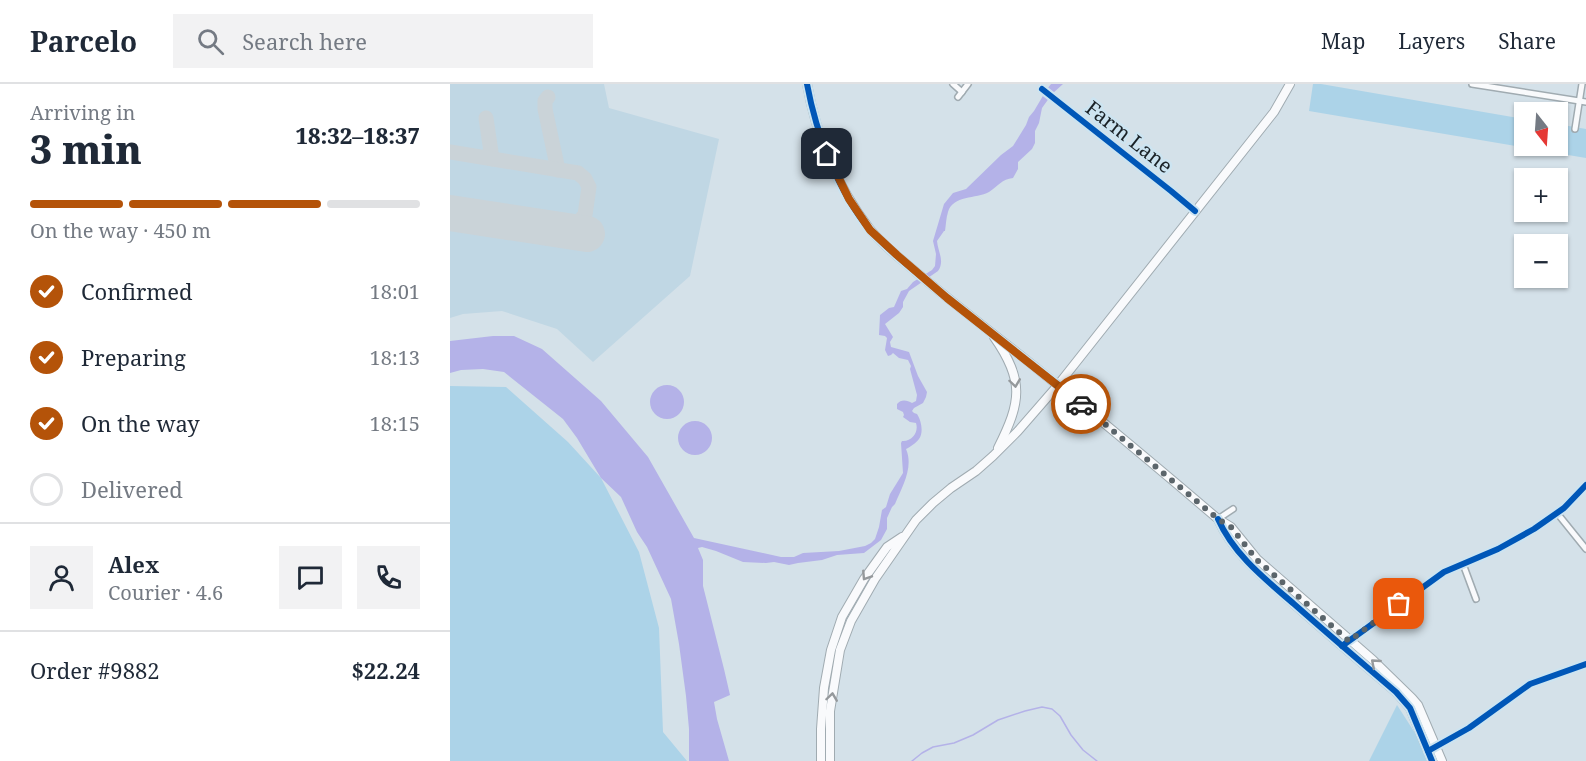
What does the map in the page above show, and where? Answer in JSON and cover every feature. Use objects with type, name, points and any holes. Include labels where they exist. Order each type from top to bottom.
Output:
[{"type":"main road","points":[[807,84],[822,142],[849,199],[870,230],[947,298],[1058,385],[1218,519],[1231,527],[1257,560],[1346,643],[1410,708],[1432,761]]},
{"type":"main road","points":[[830,761],[830,711],[840,650],[851,621],[874,579],[916,520],[933,503],[993,456],[1058,385],[1274,112],[1290,84]]},
{"type":"main road","points":[[989,331],[1012,369],[1017,391],[1015,409],[993,456]]},
{"type":"main road","points":[[821,761],[824,688],[831,650],[842,617],[864,579],[887,547],[905,534]]},
{"type":"main road","points":[[1346,643],[1393,679],[1418,705],[1442,761]]},
{"type":"street","points":[[953,84],[960,94],[968,84]]},
{"type":"street","points":[[1472,84],[1583,101]]},
{"type":"street","points":[[1575,129],[1583,101],[1582,84]]},
{"type":"street","name":"Farm Lane","points":[[1041,89],[1195,211]]},
{"type":"street","points":[[1346,643],[1443,572],[1520,538],[1557,513],[1586,485]]},
{"type":"street","points":[[1218,519],[1233,509]]},
{"type":"street","points":[[1557,513],[1586,549]]},
{"type":"street","points":[[1463,564],[1476,599]]},
{"type":"street","points":[[1428,751],[1469,728],[1530,684],[1586,664]]},
{"type":"shaded area","points":[[450,84],[604,84],[609,108],[719,139],[690,276],[593,362],[557,329],[502,311],[463,314],[450,318]]},
{"type":"shaded area","points":[[1313,84],[1321,84],[1514,117],[1514,146],[1309,111]]},
{"type":"shaded area","points":[[1568,126],[1586,129],[1586,158],[1568,155]]},
{"type":"shaded area","points":[[450,386],[506,387],[568,442],[601,478],[639,552],[659,628],[663,732],[687,761],[450,761]]},
{"type":"shaded area","points":[[1397,705],[1433,761],[1369,761]]},
{"type":"water","points":[[1051,84],[1063,84],[1042,108],[1035,131],[1035,143],[1018,162],[1018,169],[1013,178],[1003,181],[989,192],[960,200],[951,207],[947,214],[945,231],[937,241],[941,260],[938,271],[909,291],[899,313],[885,324],[893,337],[890,342],[891,347],[909,352],[927,392],[923,403],[912,411],[920,419],[921,436],[906,449],[908,470],[887,518],[887,529],[881,540],[864,553],[837,555],[822,560],[789,565],[774,562],[743,562],[716,551],[698,548],[703,560],[703,586],[730,695],[714,702],[729,761],[689,761],[686,696],[671,599],[621,497],[601,478],[563,419],[504,372],[483,369],[450,373],[450,341],[514,336],[542,349],[601,401],[648,457],[694,538],[781,557],[865,546],[875,539],[882,510],[886,507],[890,494],[903,473],[901,443],[912,438],[916,433],[916,423],[903,417],[903,412],[897,409],[900,401],[912,403],[916,401],[917,395],[911,366],[908,360],[899,358],[893,353],[888,356],[885,350],[887,338],[879,335],[880,315],[894,307],[901,291],[907,289],[935,266],[936,254],[933,241],[944,204],[953,193],[966,189],[1013,146]]},
{"type":"water","points":[[667,385],[679,390],[684,402],[679,414],[667,419],[655,414],[650,402],[655,390]]},
{"type":"water","points":[[695,421],[707,426],[712,438],[707,450],[695,455],[683,450],[678,438],[683,426]]},
{"type":"waterway","points":[[912,761],[933,747],[954,743],[998,720],[1042,707],[1052,709],[1060,716],[1083,750],[1097,761]]},
{"type":"taxiway","points":[[548,97],[545,101],[545,109],[558,170]]},
{"type":"taxiway","points":[[486,118],[492,159]]},
{"type":"taxiway","points":[[450,152],[578,173],[589,187],[585,215],[567,231]]},
{"type":"runway","points":[[450,213],[587,234]]},
{"type":"cycle path","points":[[807,84],[822,142],[838,180],[858,215],[870,230],[891,251],[944,295],[1058,385]]},
{"type":"cycle path","points":[[1042,89],[1195,211]]},
{"type":"cycle path","points":[[1342,646],[1444,572],[1498,549],[1534,529],[1564,508],[1586,485]]},
{"type":"cycle path","points":[[1218,519],[1233,544],[1251,566],[1396,692],[1410,708],[1432,761]]},
{"type":"cycle path","points":[[1428,751],[1469,728],[1530,684],[1586,664]]},
{"type":"way so far","points":[[1081,404],[1218,519],[1231,527],[1257,560],[1349,641],[1399,604]]},
{"type":"route","points":[[827,154],[849,199],[870,230],[947,298],[1081,404]]}]
